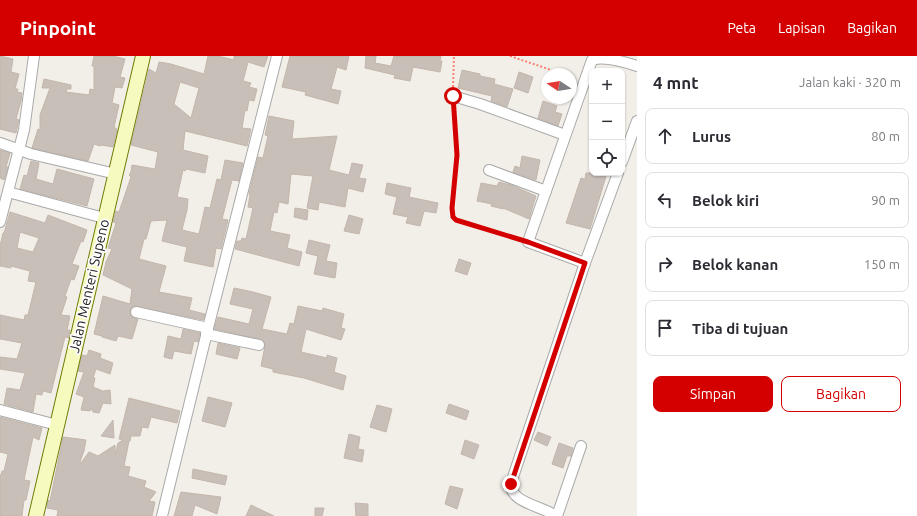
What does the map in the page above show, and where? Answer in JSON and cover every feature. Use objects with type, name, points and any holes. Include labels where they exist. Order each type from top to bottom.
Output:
[{"type":"main road","name":"Jalan Menteri Supeno","points":[[36,516],[104,218],[116,174],[133,94],[143,56]]},
{"type":"street","points":[[0,222],[24,130],[34,56]]},
{"type":"street","points":[[162,516],[207,331],[277,56]]},
{"type":"street","points":[[585,263],[528,242],[592,60],[601,57],[613,57],[637,66]]},
{"type":"street","points":[[453,96],[480,104],[565,135]]},
{"type":"street","points":[[625,154],[637,121]]},
{"type":"street","points":[[0,143],[19,150],[116,174]]},
{"type":"street","points":[[489,170],[546,191]]},
{"type":"street","points":[[581,446],[557,516],[545,509],[519,500],[515,496],[511,488],[585,263],[617,176]]},
{"type":"street","points":[[8,192],[104,218]]},
{"type":"street","points":[[136,312],[260,345]]},
{"type":"street","points":[[0,410],[57,424]]},
{"type":"path","points":[[454,56],[453,96],[457,155],[452,215],[456,220],[528,242]]},
{"type":"path","points":[[510,56],[545,68]]},
{"type":"building","points":[[0,56],[13,59],[11,72],[19,74],[15,89],[18,89],[17,92],[22,93],[16,119],[19,120],[16,133],[0,129]]},
{"type":"building","points":[[94,56],[113,56],[125,59],[120,77],[125,78],[122,88],[115,87],[112,103],[119,105],[114,127],[117,129],[113,147],[94,144],[88,161],[32,148],[38,129],[40,130],[40,115],[50,88],[42,88],[44,79],[71,85],[71,89],[67,89],[66,92],[89,95],[90,89],[94,90],[94,66],[92,66]]},
{"type":"building","points":[[208,56],[218,56],[234,60],[234,56],[268,56],[264,67],[248,62],[243,81],[251,83],[249,87],[257,89],[254,101],[249,100],[247,111],[245,110],[242,128],[251,129],[247,146],[185,131],[183,150],[208,156],[205,173],[186,169],[185,171],[183,170],[177,197],[188,199],[182,230],[199,234],[205,207],[210,208],[217,179],[221,180],[225,160],[243,163],[239,181],[232,180],[222,219],[228,220],[221,249],[216,248],[213,267],[184,261],[187,247],[162,241],[167,220],[151,221],[146,239],[144,239],[139,259],[166,266],[159,292],[192,298],[189,310],[205,314],[203,320],[134,306],[130,311],[131,316],[138,319],[132,339],[118,336],[116,341],[94,334],[103,296],[130,304],[132,289],[103,275],[106,262],[112,249],[108,248],[116,223],[113,222],[116,211],[119,212],[131,177],[129,175],[132,165],[155,169],[158,152],[131,145],[149,69],[156,73],[159,62],[204,74]],"holes":[[[180,82],[199,88],[191,118],[174,104]]]},
{"type":"building","points":[[290,56],[349,56],[346,70],[337,67],[331,89],[341,91],[338,104],[305,95],[306,92],[282,87]]},
{"type":"building","points":[[366,56],[376,56],[375,63],[391,66],[394,56],[441,56],[440,61],[442,61],[440,72],[413,67],[410,81],[394,78],[395,75],[365,68]]},
{"type":"building","points":[[462,70],[495,79],[494,84],[513,89],[507,107],[491,101],[492,96],[458,88]]},
{"type":"building","points":[[519,72],[533,77],[528,93],[514,88]]},
{"type":"building","points":[[542,104],[551,104],[557,106],[555,112],[562,114],[558,126],[538,118]]},
{"type":"building","points":[[269,116],[294,121],[292,139],[337,136],[329,170],[349,175],[352,163],[363,165],[359,178],[366,179],[363,192],[348,188],[345,207],[319,202],[318,210],[307,208],[313,176],[291,174],[288,204],[279,202],[277,213],[274,212],[270,231],[290,235],[287,248],[302,252],[299,266],[235,249],[237,241],[241,241],[242,238],[246,239],[253,208],[248,207],[249,194],[258,157],[263,158],[268,136],[265,135]]},
{"type":"building","points":[[0,150],[10,153],[4,180],[0,178]]},
{"type":"building","points":[[522,156],[540,160],[536,180],[513,172],[515,166],[520,168]]},
{"type":"building","points":[[31,161],[39,163],[36,179],[53,184],[57,169],[94,179],[87,206],[20,189],[24,175],[27,176]]},
{"type":"building","points":[[586,173],[589,173],[589,176],[606,176],[590,229],[566,223],[581,178],[585,179]]},
{"type":"building","points":[[499,182],[511,185],[536,196],[529,219],[503,208],[491,206],[492,204],[477,201],[481,183],[497,186]]},
{"type":"building","points":[[387,183],[411,188],[409,197],[438,203],[436,213],[424,211],[420,226],[406,223],[408,217],[393,214],[397,197],[385,194]]},
{"type":"building","points":[[295,208],[308,210],[307,220],[294,217]]},
{"type":"building","points":[[10,212],[45,223],[48,215],[87,230],[72,264],[79,266],[74,280],[71,279],[65,296],[67,297],[61,315],[70,316],[67,330],[70,330],[69,338],[65,337],[51,393],[43,391],[42,395],[36,394],[33,412],[4,404],[7,388],[20,390],[25,373],[0,369],[0,357],[17,359],[22,343],[0,339],[0,315],[24,320],[25,315],[28,315],[36,282],[28,281],[30,271],[11,266],[11,268],[0,266],[0,246]],"holes":[[[20,232],[39,238],[33,252],[17,248]]]},
{"type":"building","points":[[349,215],[363,219],[359,234],[344,231]]},
{"type":"building","points":[[309,240],[330,245],[326,261],[337,263],[335,278],[314,274],[318,256],[306,253]]},
{"type":"building","points":[[459,259],[471,263],[467,275],[455,271]]},
{"type":"building","points":[[234,288],[271,297],[262,329],[287,334],[290,323],[294,324],[298,306],[322,311],[323,308],[344,314],[341,328],[345,329],[341,340],[306,329],[301,352],[327,358],[327,355],[337,358],[334,372],[346,376],[343,390],[304,378],[273,372],[273,369],[261,366],[265,346],[263,340],[214,329],[218,317],[249,324],[253,309],[230,304]]},
{"type":"building","points":[[183,329],[200,333],[198,342],[194,341],[191,354],[174,351],[172,359],[164,357],[168,336],[181,339]]},
{"type":"building","points":[[218,343],[240,348],[237,359],[216,354]]},
{"type":"building","points":[[89,350],[101,354],[100,358],[113,363],[110,374],[96,369],[93,378],[95,378],[93,387],[103,391],[110,390],[111,404],[103,403],[99,413],[93,412],[91,408],[90,411],[81,410],[84,397],[76,394],[84,372],[78,371],[82,355],[87,356]]},
{"type":"building","points":[[208,397],[232,403],[225,427],[202,421]]},
{"type":"building","points":[[129,398],[180,411],[177,423],[151,417],[148,428],[142,427],[140,436],[131,436],[129,441],[124,466],[130,467],[128,476],[146,481],[144,487],[156,492],[149,501],[155,502],[152,516],[57,516],[58,510],[47,508],[48,500],[50,501],[63,437],[86,440],[81,463],[89,452],[98,456],[115,445],[115,455],[118,443],[123,440],[119,439]]},
{"type":"building","points":[[449,404],[469,411],[466,420],[446,413]]},
{"type":"building","points":[[377,405],[392,409],[386,432],[370,427]]},
{"type":"building","points":[[0,417],[42,428],[39,440],[33,437],[24,480],[30,481],[26,500],[24,500],[22,516],[0,516],[0,475],[2,471],[4,471],[8,454],[0,452]]},
{"type":"building","points":[[113,420],[114,438],[101,436]]},
{"type":"building","points":[[538,432],[551,437],[547,446],[534,440]]},
{"type":"building","points":[[349,434],[360,437],[358,449],[364,450],[362,462],[344,458]]},
{"type":"building","points":[[465,440],[479,445],[474,459],[461,454]]},
{"type":"building","points":[[559,443],[573,448],[571,456],[567,456],[563,468],[552,464]]},
{"type":"building","points":[[193,469],[227,476],[225,485],[192,478]]},
{"type":"building","points":[[450,486],[463,489],[457,509],[445,504]]},
{"type":"building","points":[[181,492],[221,497],[217,514],[195,505],[192,516],[174,516]]},
{"type":"building","points":[[355,503],[368,504],[368,516],[356,516]]},
{"type":"building","points":[[251,505],[274,516],[246,516]]},
{"type":"building","points":[[315,508],[324,508],[322,516],[315,516]]},
{"type":"route","points":[[453,96],[457,155],[452,208],[453,217],[456,220],[528,242],[585,263],[511,484]]}]
